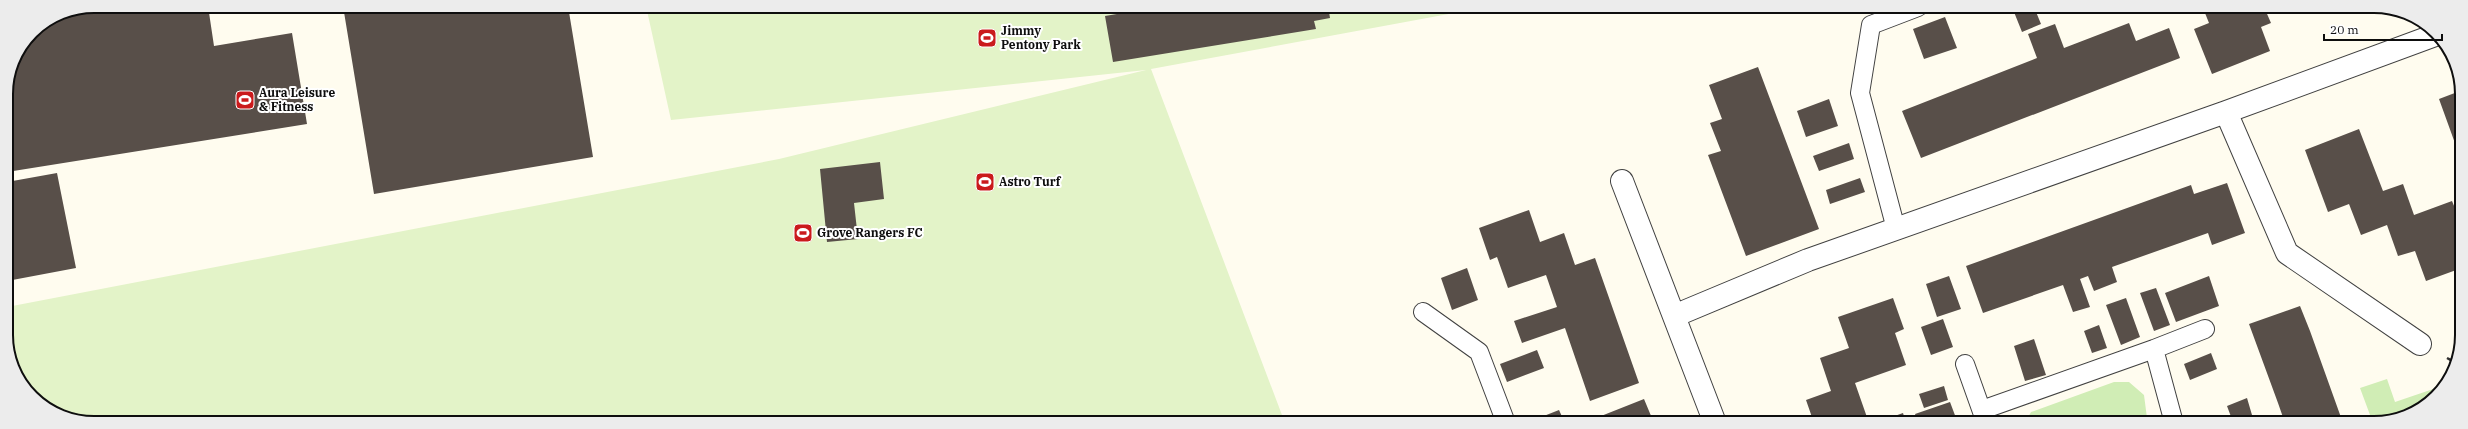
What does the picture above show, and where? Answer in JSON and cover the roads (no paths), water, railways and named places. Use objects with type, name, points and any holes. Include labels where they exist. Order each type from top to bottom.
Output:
[{"type":"street","points":[[1674,316],[1808,260],[2226,112],[2431,37]]},
{"type":"street","points":[[2226,112],[2287,253],[2420,344]]},
{"type":"street","points":[[1622,180],[1712,416]]},
{"type":"lane","points":[[1896,228],[1860,93],[1871,25],[1902,13]]},
{"type":"lane","points":[[1423,312],[1479,352],[1503,416]]},
{"type":"lane","points":[[1986,416],[2205,329]]},
{"type":"lane","points":[[2154,349],[2172,416]]},
{"type":"lane","points":[[1964,364],[1984,416]]},
{"type":"place","name":"Jimmy Pentony Park","points":[[987,38]]},
{"type":"place","name":"Aura Leisure & Fitness","points":[[245,100]]},
{"type":"place","name":"Astro Turf","points":[[985,182]]},
{"type":"place","name":"Grove Rangers FC","points":[[803,233]]}]
